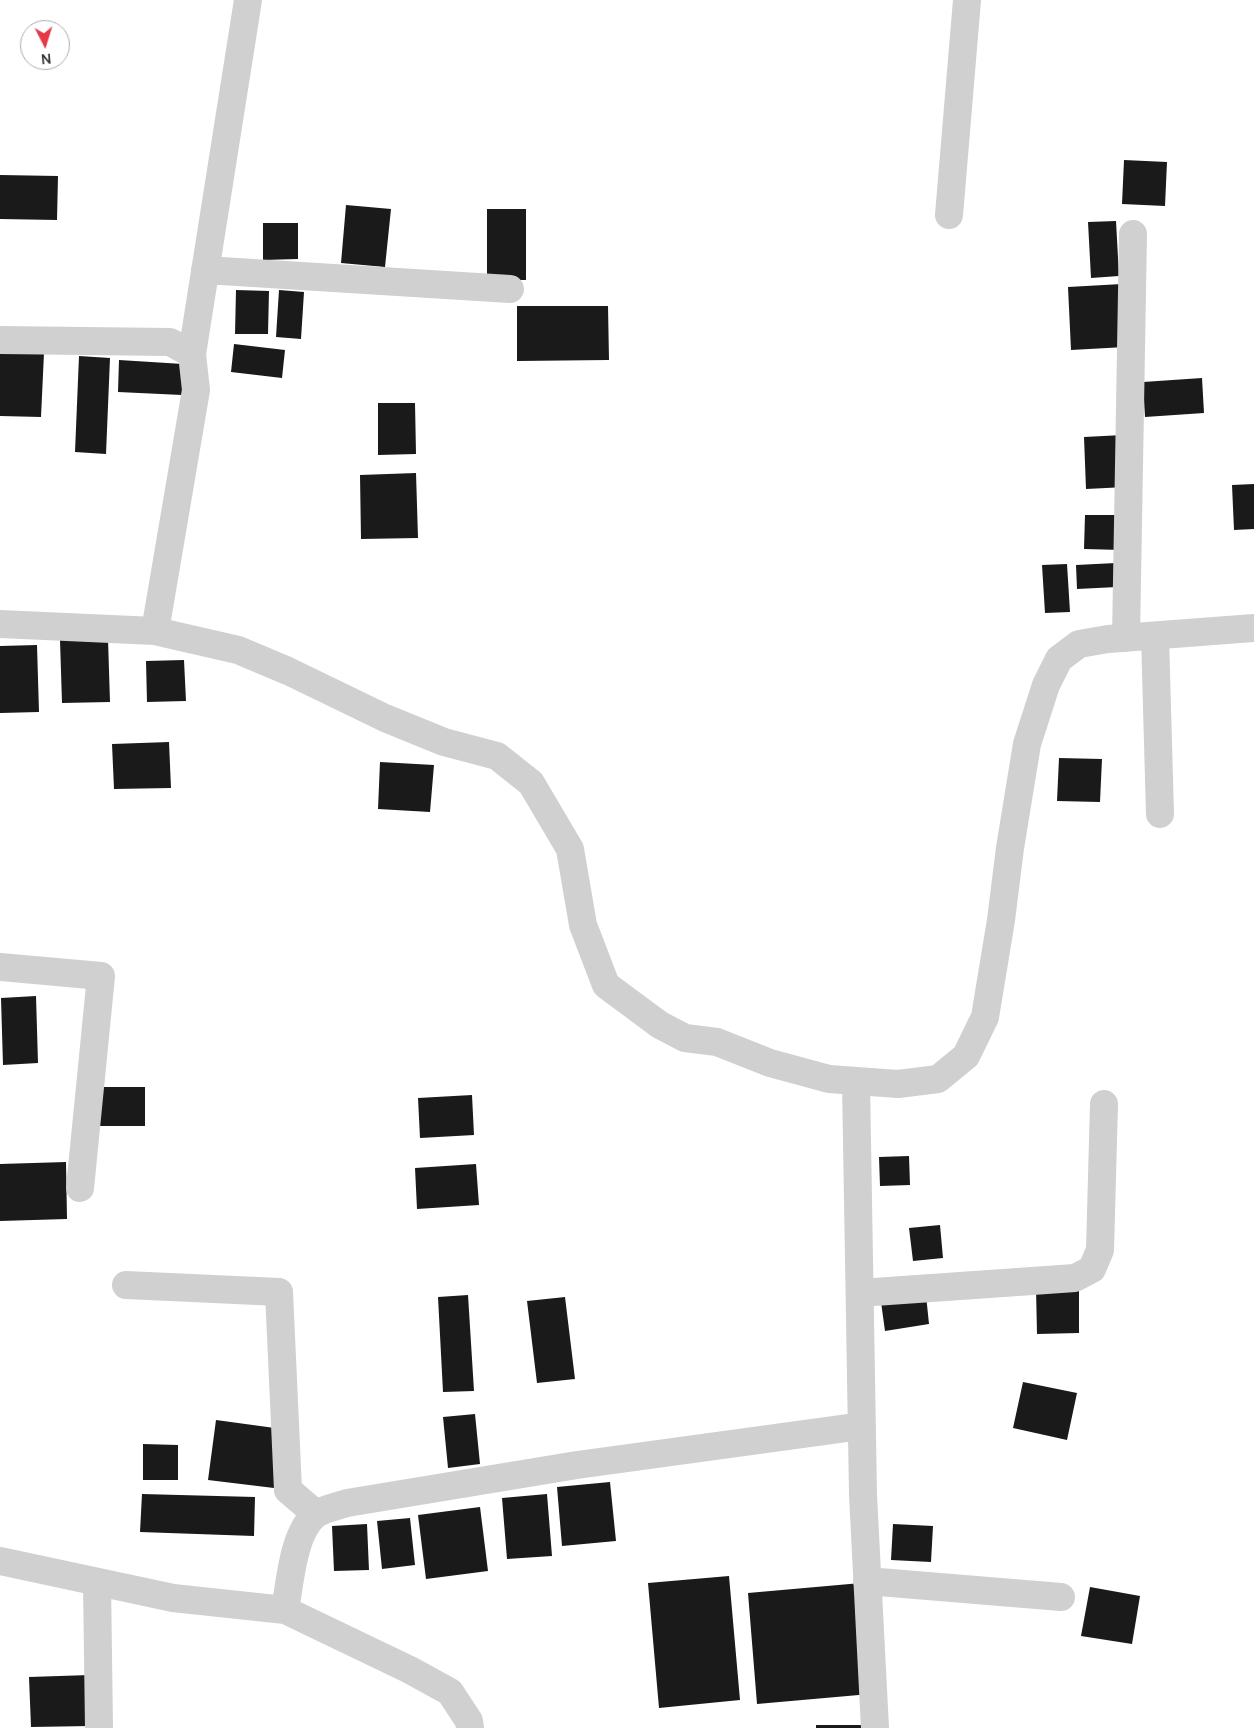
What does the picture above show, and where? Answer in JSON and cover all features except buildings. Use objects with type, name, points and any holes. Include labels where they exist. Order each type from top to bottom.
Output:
[{"type":"street","points":[[156,631],[196,390],[192,354],[248,0]]},
{"type":"street","points":[[949,215],[967,0]]},
{"type":"street","points":[[1126,638],[1133,234]]},
{"type":"street","points":[[205,270],[510,289]]},
{"type":"street","points":[[0,340],[170,342],[192,354]]},
{"type":"street","points":[[0,624],[156,631],[238,650],[288,671],[385,718],[444,742],[497,756],[531,783],[570,849],[583,925],[606,985],[660,1025],[685,1038],[717,1042],[770,1062],[829,1079],[898,1084],[938,1079],[966,1056],[985,1017],[1027,744],[1046,685],[1059,659],[1079,644],[1126,638],[1254,628]]},
{"type":"street","points":[[1155,636],[1160,814]]},
{"type":"street","points":[[0,967],[101,976],[80,1188]]},
{"type":"street","points":[[856,1082],[862,1426],[867,1582],[875,1728]]},
{"type":"street","points":[[860,1293],[1075,1278],[1092,1269],[1100,1250],[1104,1104]]},
{"type":"street","points":[[126,1285],[279,1292],[288,1490],[316,1514]]},
{"type":"street","points":[[285,1610],[298,1540],[306,1526],[316,1514],[347,1503],[567,1467],[862,1426]]},
{"type":"street","points":[[0,1561],[173,1598],[285,1610],[410,1670],[450,1692],[469,1721],[470,1728]]},
{"type":"street","points":[[97,1582],[99,1728]]},
{"type":"street","points":[[867,1582],[1061,1597]]}]
